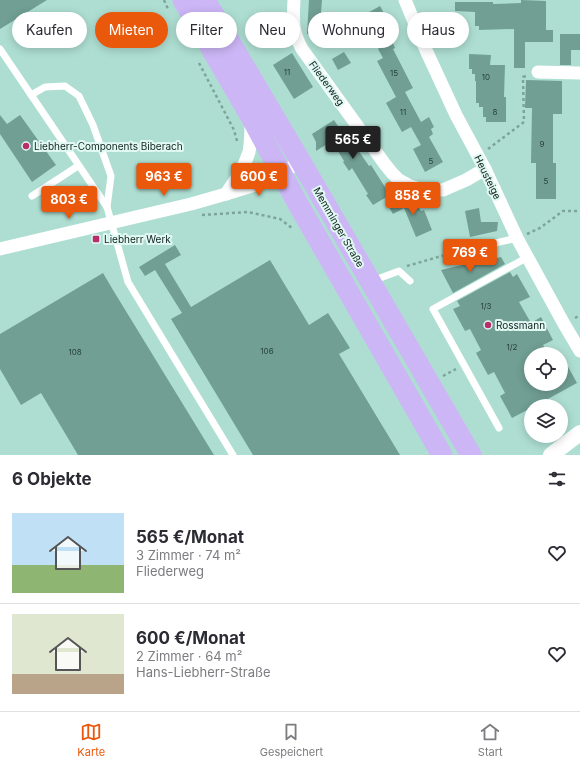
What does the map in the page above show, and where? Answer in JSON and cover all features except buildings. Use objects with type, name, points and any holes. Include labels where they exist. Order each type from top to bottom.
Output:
[{"type":"main road","name":"Memminger Straße","points":[[204,0],[301,162],[471,455]]},
{"type":"main road","points":[[176,6],[251,117],[298,204],[442,455]]},
{"type":"street","name":"Fliederweg","points":[[294,0],[293,23],[296,38],[302,49],[384,164],[399,180],[410,186],[423,190],[443,190],[466,180],[485,169]]},
{"type":"street","name":"Heusteige","points":[[405,0],[425,48],[456,114],[485,169],[517,238],[580,351]]},
{"type":"street","points":[[538,72],[580,73]]},
{"type":"street","points":[[226,194],[242,169],[249,152],[251,117]]},
{"type":"street","points":[[0,249],[191,204],[226,194],[261,183],[301,162]]},
{"type":"street","points":[[551,455],[580,433]]},
{"type":"lane","points":[[0,49],[78,166],[107,206],[128,282],[232,455]]},
{"type":"lane","points":[[31,95],[45,87],[65,86],[79,96],[93,125],[111,176],[107,206]]},
{"type":"lane","points":[[32,196],[78,166]]},
{"type":"lane","points":[[453,253],[517,238]]},
{"type":"lane","points":[[499,428],[433,309],[528,257]]},
{"type":"lane","points":[[371,282],[399,271],[410,281]]},
{"type":"path","points":[[164,0],[166,6],[176,6]]},
{"type":"path","points":[[195,57],[234,130],[237,144]]},
{"type":"path","points":[[478,156],[524,122],[523,77],[538,72]]},
{"type":"path","points":[[517,238],[540,228],[563,211],[580,211]]},
{"type":"path","points":[[402,268],[453,253]]},
{"type":"path","points":[[442,377],[464,364]]},
{"type":"place","name":"Liebherr-Components Biberach","points":[[26,146]]},
{"type":"place","name":"Liebherr Werk","points":[[96,239]]},
{"type":"place","name":"Rossmann","points":[[488,325]]}]
